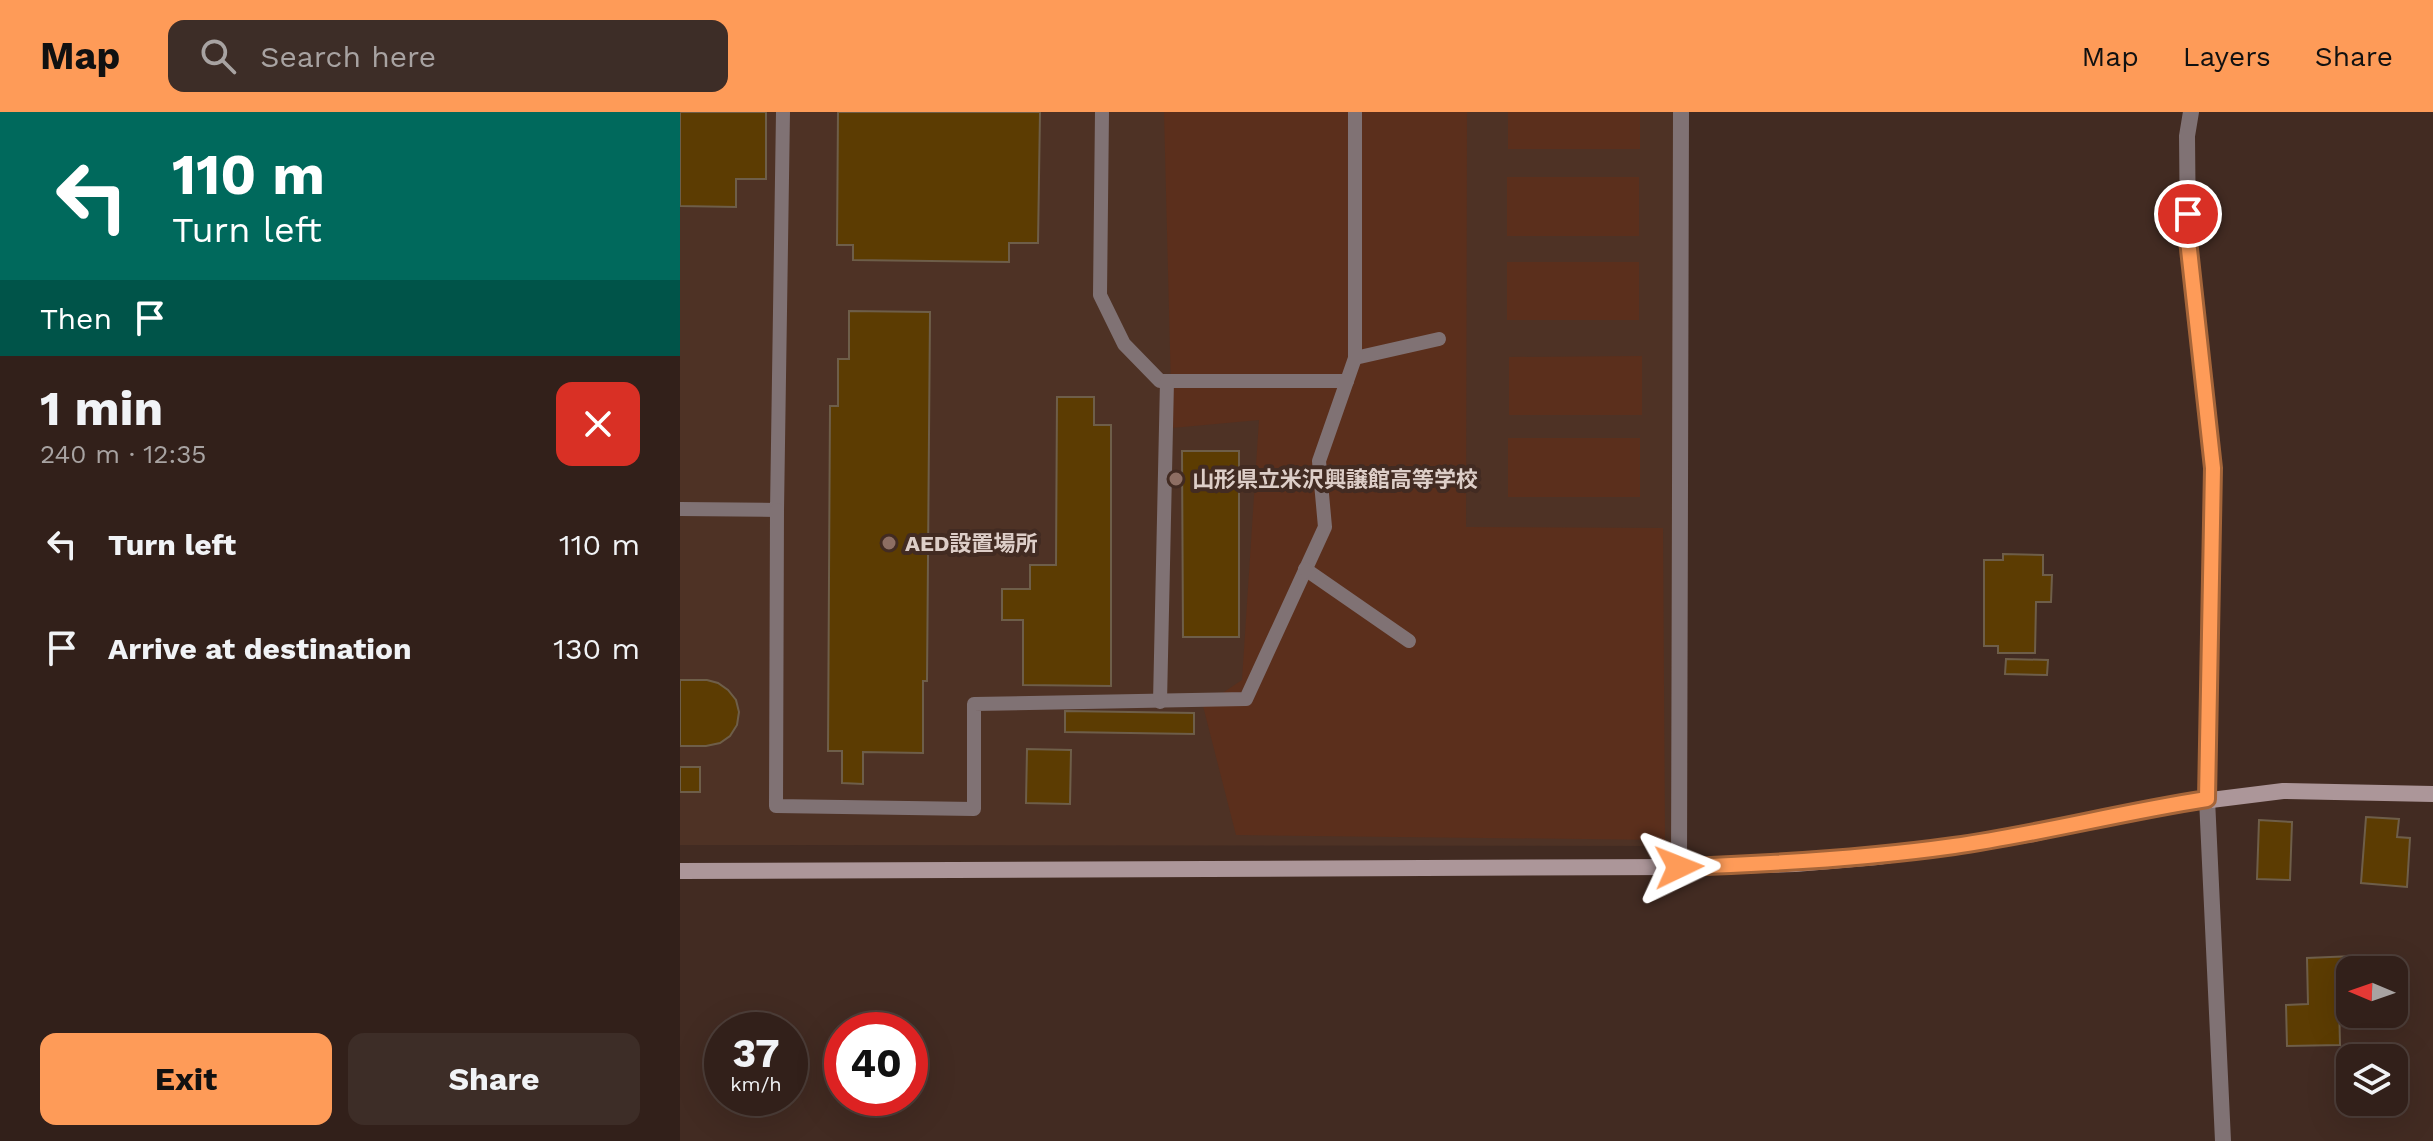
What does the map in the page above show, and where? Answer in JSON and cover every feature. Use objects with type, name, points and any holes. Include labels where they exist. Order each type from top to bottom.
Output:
[{"type":"street","points":[[1679,867],[1681,112]]},
{"type":"street","points":[[2191,112],[2187,136],[2188,240],[2213,468],[2207,799],[2223,1141]]},
{"type":"street","points":[[680,871],[1795,864],[1892,855],[2033,834],[2155,807],[2207,799],[2283,791],[2433,794]]},
{"type":"lane","points":[[783,112],[776,806],[974,809],[974,704],[1246,699],[1325,527],[1319,461],[1355,358],[1355,112]]},
{"type":"lane","points":[[1102,112],[1100,295],[1124,344],[1160,381],[1347,381]]},
{"type":"lane","points":[[1355,358],[1439,339]]},
{"type":"lane","points":[[1160,702],[1167,381]]},
{"type":"lane","points":[[680,509],[777,510]]},
{"type":"lane","points":[[1305,569],[1409,641]]},
{"type":"shaded area","name":"山形県立米沢興譲館高等学校","points":[[680,112],[1675,112],[1671,846],[680,845]]},
{"type":"shaded area","points":[[1164,112],[1467,112],[1466,527],[1663,528],[1665,840],[1236,835],[1203,706],[1242,680],[1259,420],[1172,428]]},
{"type":"shaded area","points":[[1508,112],[1640,112],[1640,149],[1508,149]]},
{"type":"shaded area","points":[[1507,177],[1639,177],[1639,236],[1507,236]]},
{"type":"shaded area","points":[[1507,262],[1639,262],[1639,320],[1507,320]]},
{"type":"shaded area","points":[[1642,356],[1642,415],[1509,415],[1509,357]]},
{"type":"shaded area","points":[[1508,438],[1640,438],[1640,497],[1508,497]]},
{"type":"building","points":[[680,112],[766,112],[766,179],[736,179],[736,207],[680,206]]},
{"type":"building","points":[[838,112],[1040,112],[1038,243],[1009,243],[1009,262],[853,260],[853,245],[837,245]]},
{"type":"building","points":[[849,311],[930,312],[927,681],[923,681],[923,753],[863,752],[863,784],[842,783],[842,751],[828,751],[830,406],[838,406],[838,359],[849,359]]},
{"type":"building","points":[[1057,397],[1094,397],[1094,425],[1111,425],[1111,686],[1023,685],[1023,620],[1002,620],[1002,589],[1030,589],[1030,565],[1056,565]]},
{"type":"building","points":[[1182,451],[1239,451],[1239,637],[1183,637]]},
{"type":"building","points":[[2003,554],[2043,555],[2043,575],[2052,575],[2051,602],[2036,602],[2035,653],[1998,653],[1998,646],[1984,646],[1984,560],[2003,560]]},
{"type":"building","points":[[2006,659],[2048,660],[2047,675],[2005,674]]},
{"type":"building","points":[[680,680],[707,680],[728,690],[736,700],[739,712],[737,725],[730,736],[720,743],[706,746],[680,746]]},
{"type":"building","points":[[1065,711],[1194,713],[1194,734],[1065,732]]},
{"type":"building","points":[[1027,749],[1071,750],[1070,804],[1026,803]]},
{"type":"building","points":[[680,767],[700,767],[700,792],[680,792]]},
{"type":"building","points":[[2366,817],[2399,819],[2397,837],[2410,838],[2407,887],[2361,883]]},
{"type":"building","points":[[2259,820],[2292,822],[2290,880],[2257,879]]},
{"type":"building","points":[[2336,957],[2336,1028],[2340,1028],[2340,1044],[2287,1046],[2286,1005],[2308,1004],[2307,958]]},
{"type":"place","name":"山形県立米沢興譲館高等学校","points":[[1176,479]]},
{"type":"place","name":"AED設置場所","points":[[889,543]]},
{"type":"route","points":[[1679,867],[1795,864],[1877,857],[2033,834],[2155,807],[2207,799],[2213,468],[2188,240],[2188,214]]}]
